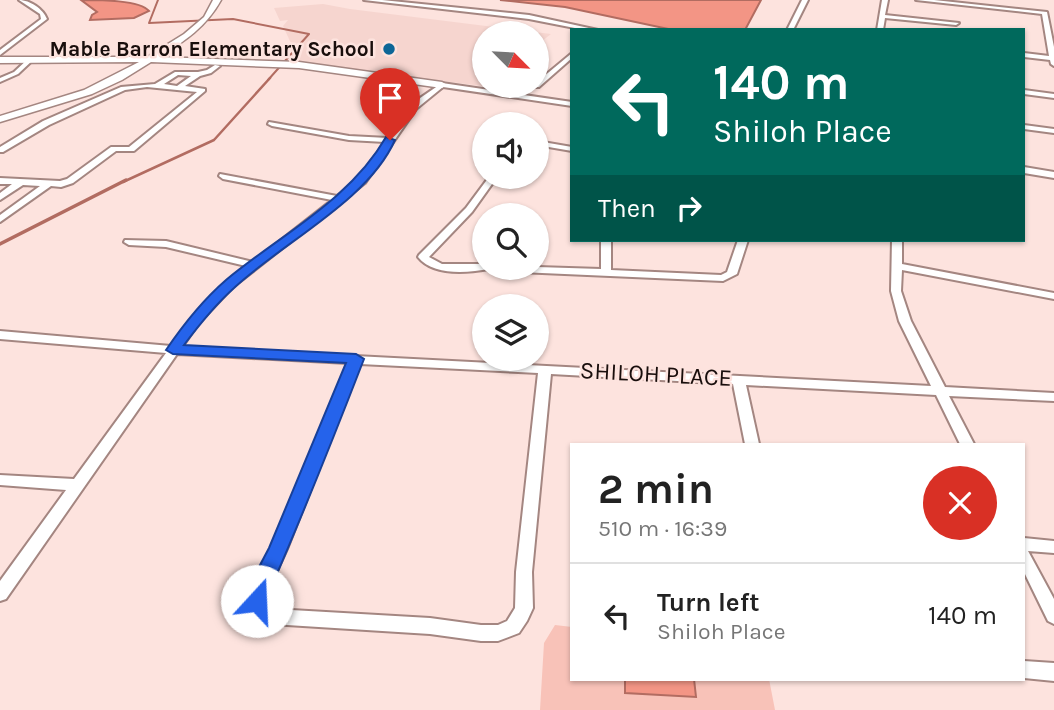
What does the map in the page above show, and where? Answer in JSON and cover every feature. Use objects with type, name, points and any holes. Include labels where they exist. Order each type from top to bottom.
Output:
[{"type":"street","points":[[0,53],[44,19],[42,13],[22,0]]},
{"type":"street","points":[[0,119],[88,92],[149,59],[198,26],[211,12],[217,0]]},
{"type":"street","points":[[368,0],[529,17],[585,28]]},
{"type":"street","points":[[791,28],[805,0]]},
{"type":"street","points":[[880,28],[885,0]]},
{"type":"street","points":[[919,0],[1046,13],[1053,61],[1025,55]]},
{"type":"street","points":[[882,16],[956,23]]},
{"type":"street","points":[[550,75],[570,57]]},
{"type":"street","points":[[0,80],[16,73],[31,59]]},
{"type":"street","points":[[0,60],[149,59],[311,66],[472,89]]},
{"type":"street","points":[[158,86],[177,73],[198,74],[209,72],[217,66]]},
{"type":"street","points":[[560,66],[570,68]]},
{"type":"street","points":[[180,87],[198,74]]},
{"type":"street","points":[[0,594],[194,322],[229,285],[339,199],[370,171],[413,107],[442,85]]},
{"type":"street","points":[[0,150],[46,123],[123,88],[158,86],[203,90],[131,149],[114,149],[70,181],[61,184],[0,181]]},
{"type":"street","points":[[1025,92],[1054,96]]},
{"type":"street","points":[[531,98],[570,104]]},
{"type":"street","points":[[272,124],[349,138],[390,140]]},
{"type":"street","points":[[1025,127],[1054,131]]},
{"type":"street","points":[[549,145],[570,149]]},
{"type":"street","points":[[1025,170],[1054,175]]},
{"type":"street","points":[[223,176],[339,199]]},
{"type":"street","points":[[0,197],[21,182]]},
{"type":"street","points":[[0,219],[48,184]]},
{"type":"street","points":[[472,207],[423,257],[425,262],[434,266],[472,267]]},
{"type":"street","points":[[129,242],[166,244],[254,265]]},
{"type":"street","points":[[606,242],[606,272]]},
{"type":"street","points":[[549,270],[723,278],[732,274],[742,242]]},
{"type":"street","points":[[897,242],[896,292],[905,321],[966,443]]},
{"type":"street","points":[[895,266],[1054,296]]},
{"type":"street","name":"SHILOH PLACE","points":[[0,335],[173,350],[472,365]]},
{"type":"street","points":[[356,359],[279,549],[257,595],[261,610],[271,617],[430,626],[481,633],[498,633],[513,627],[522,616],[524,608],[524,572],[545,371]]},
{"type":"street","name":"SHILOH PLACE","points":[[549,369],[1054,397]]},
{"type":"street","points":[[738,379],[752,443]]},
{"type":"street","points":[[0,480],[77,485]]},
{"type":"street","points":[[1025,544],[1054,547]]},
{"type":"street","points":[[1025,558],[1054,616]]},
{"type":"street","points":[[1025,670],[1054,672]]},
{"type":"shaded area","points":[[81,0],[129,3],[149,11],[134,18],[90,20],[97,12]]},
{"type":"shaded area","points":[[500,0],[761,0],[746,28],[664,28],[565,7]]},
{"type":"shaded area","name":"Mable Barron Elementary School","points":[[323,4],[472,24],[472,85],[285,61],[295,52],[283,26],[288,20],[280,21],[274,8]]},
{"type":"shaded area","points":[[555,625],[570,627],[570,681],[769,681],[775,710],[540,710],[544,643]]},
{"type":"shaded area","points":[[625,681],[694,681],[696,697],[625,693]]},
{"type":"waterway","points":[[158,0],[149,23],[233,19],[309,34],[268,80]]},
{"type":"waterway","points":[[123,182],[214,140],[270,78]]},
{"type":"waterway","points":[[0,244],[126,180]]},
{"type":"place","name":"Mable Barron Elementary School","points":[[389,49]]},
{"type":"route","points":[[257,601],[260,586],[279,549],[356,359],[173,350],[194,322],[229,285],[362,181],[390,140]]}]
